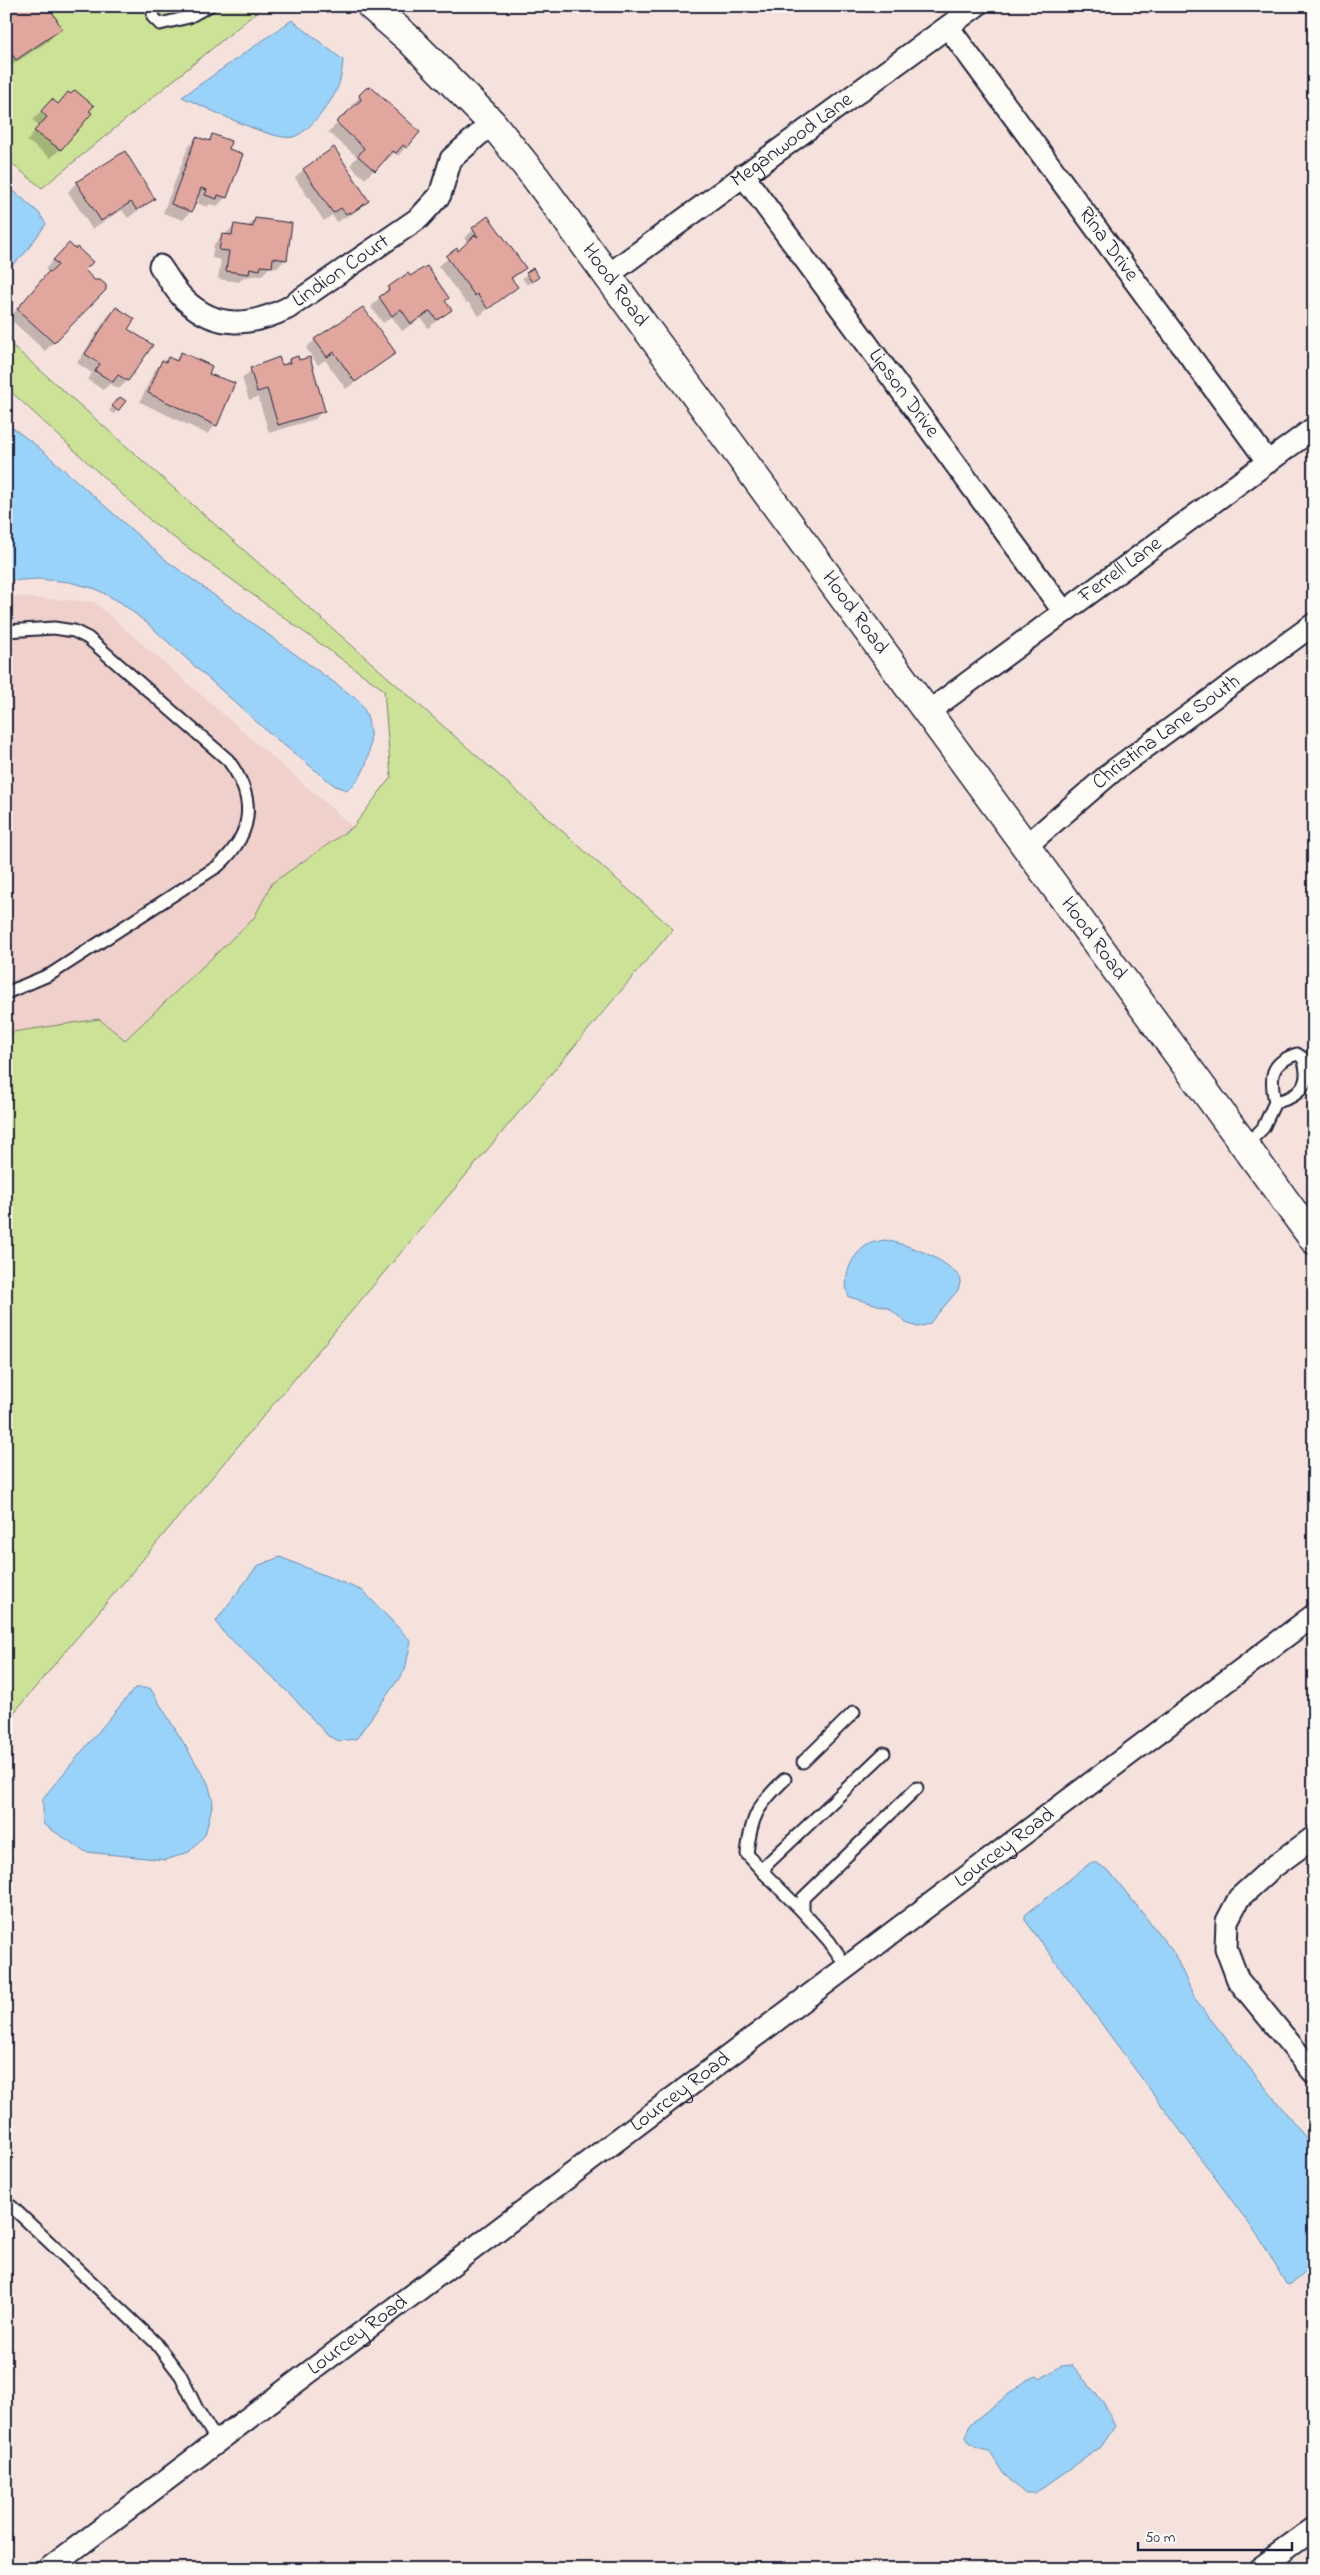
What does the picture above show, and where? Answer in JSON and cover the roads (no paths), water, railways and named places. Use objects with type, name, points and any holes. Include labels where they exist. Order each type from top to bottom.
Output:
[{"type":"street","name":"Hood Road","points":[[371,6],[409,39],[492,123],[608,275],[1314,1240]]},
{"type":"street","name":"Meganwood Lane","points":[[608,275],[976,6]]},
{"type":"street","name":"Rina Drive","points":[[948,27],[1268,462]]},
{"type":"street","name":"Lindion Court","points":[[160,266],[184,300],[210,318],[239,323],[266,318],[288,308],[418,218],[440,195],[451,159],[492,123]]},
{"type":"street","name":"Lipson Drive","points":[[743,175],[1064,612]]},
{"type":"street","name":"Ferrell Lane","points":[[928,712],[1314,428]]},
{"type":"street","name":"Christina Lane South","points":[[1026,846],[1113,771],[1314,624]]},
{"type":"street","name":"Lourcey Road","points":[[48,2569],[1314,1614]]},
{"type":"street","points":[[1314,1837],[1272,1868],[1239,1898],[1227,1921],[1226,1948],[1238,1980],[1314,2073]]},
{"type":"street","points":[[1258,2569],[1314,2528]]},
{"type":"lane","points":[[154,6],[153,17],[160,24],[189,17],[209,6]]},
{"type":"lane","points":[[6,631],[54,628],[74,632],[102,648],[228,760],[240,776],[246,794],[248,814],[245,830],[234,851],[218,866],[51,974],[6,993]]},
{"type":"lane","points":[[1245,1146],[1262,1128],[1275,1102]]},
{"type":"lane","points":[[803,1762],[854,1712]]},
{"type":"lane","points":[[764,1873],[766,1865],[884,1753]]},
{"type":"lane","points":[[785,1778],[765,1798],[750,1826],[747,1854],[829,1940],[847,1966]]},
{"type":"lane","points":[[803,1912],[802,1898],[917,1788]]},
{"type":"lane","points":[[11,2206],[155,2342],[181,2376],[197,2409],[218,2441]]},
{"type":"water","points":[[292,20],[343,60],[341,76],[334,95],[326,108],[300,134],[293,137],[284,137],[255,129],[182,97]]},
{"type":"water","points":[[6,184],[39,213],[46,224],[25,253],[6,271]]},
{"type":"water","points":[[6,423],[37,446],[167,561],[358,700],[368,721],[370,747],[367,760],[356,782],[347,790],[335,786],[269,733],[148,624],[120,602],[96,589],[69,582],[38,579],[6,581]]},
{"type":"water","points":[[885,1240],[916,1249],[937,1259],[961,1279],[958,1290],[929,1324],[918,1327],[906,1323],[889,1308],[849,1297],[846,1282],[849,1267],[853,1260],[869,1244]]},
{"type":"water","points":[[280,1557],[363,1591],[411,1641],[405,1670],[356,1739],[339,1741],[328,1736],[289,1693],[222,1631],[216,1621],[257,1566]]},
{"type":"water","points":[[135,1688],[150,1688],[208,1783],[213,1802],[205,1835],[189,1852],[166,1860],[86,1852],[43,1824],[43,1798]]},
{"type":"water","points":[[1090,1863],[1097,1863],[1110,1872],[1174,1953],[1196,2001],[1314,2148],[1314,2200],[1307,2215],[1314,2239],[1314,2263],[1291,2285],[1286,2284],[1261,2240],[1025,1920],[1025,1915]]},
{"type":"water","points":[[1072,2365],[1103,2402],[1115,2426],[1101,2447],[1035,2493],[1024,2493],[1003,2473],[989,2451],[975,2447],[970,2443],[966,2437],[970,2424],[1027,2380],[1037,2376],[1040,2379],[1061,2366]]}]
